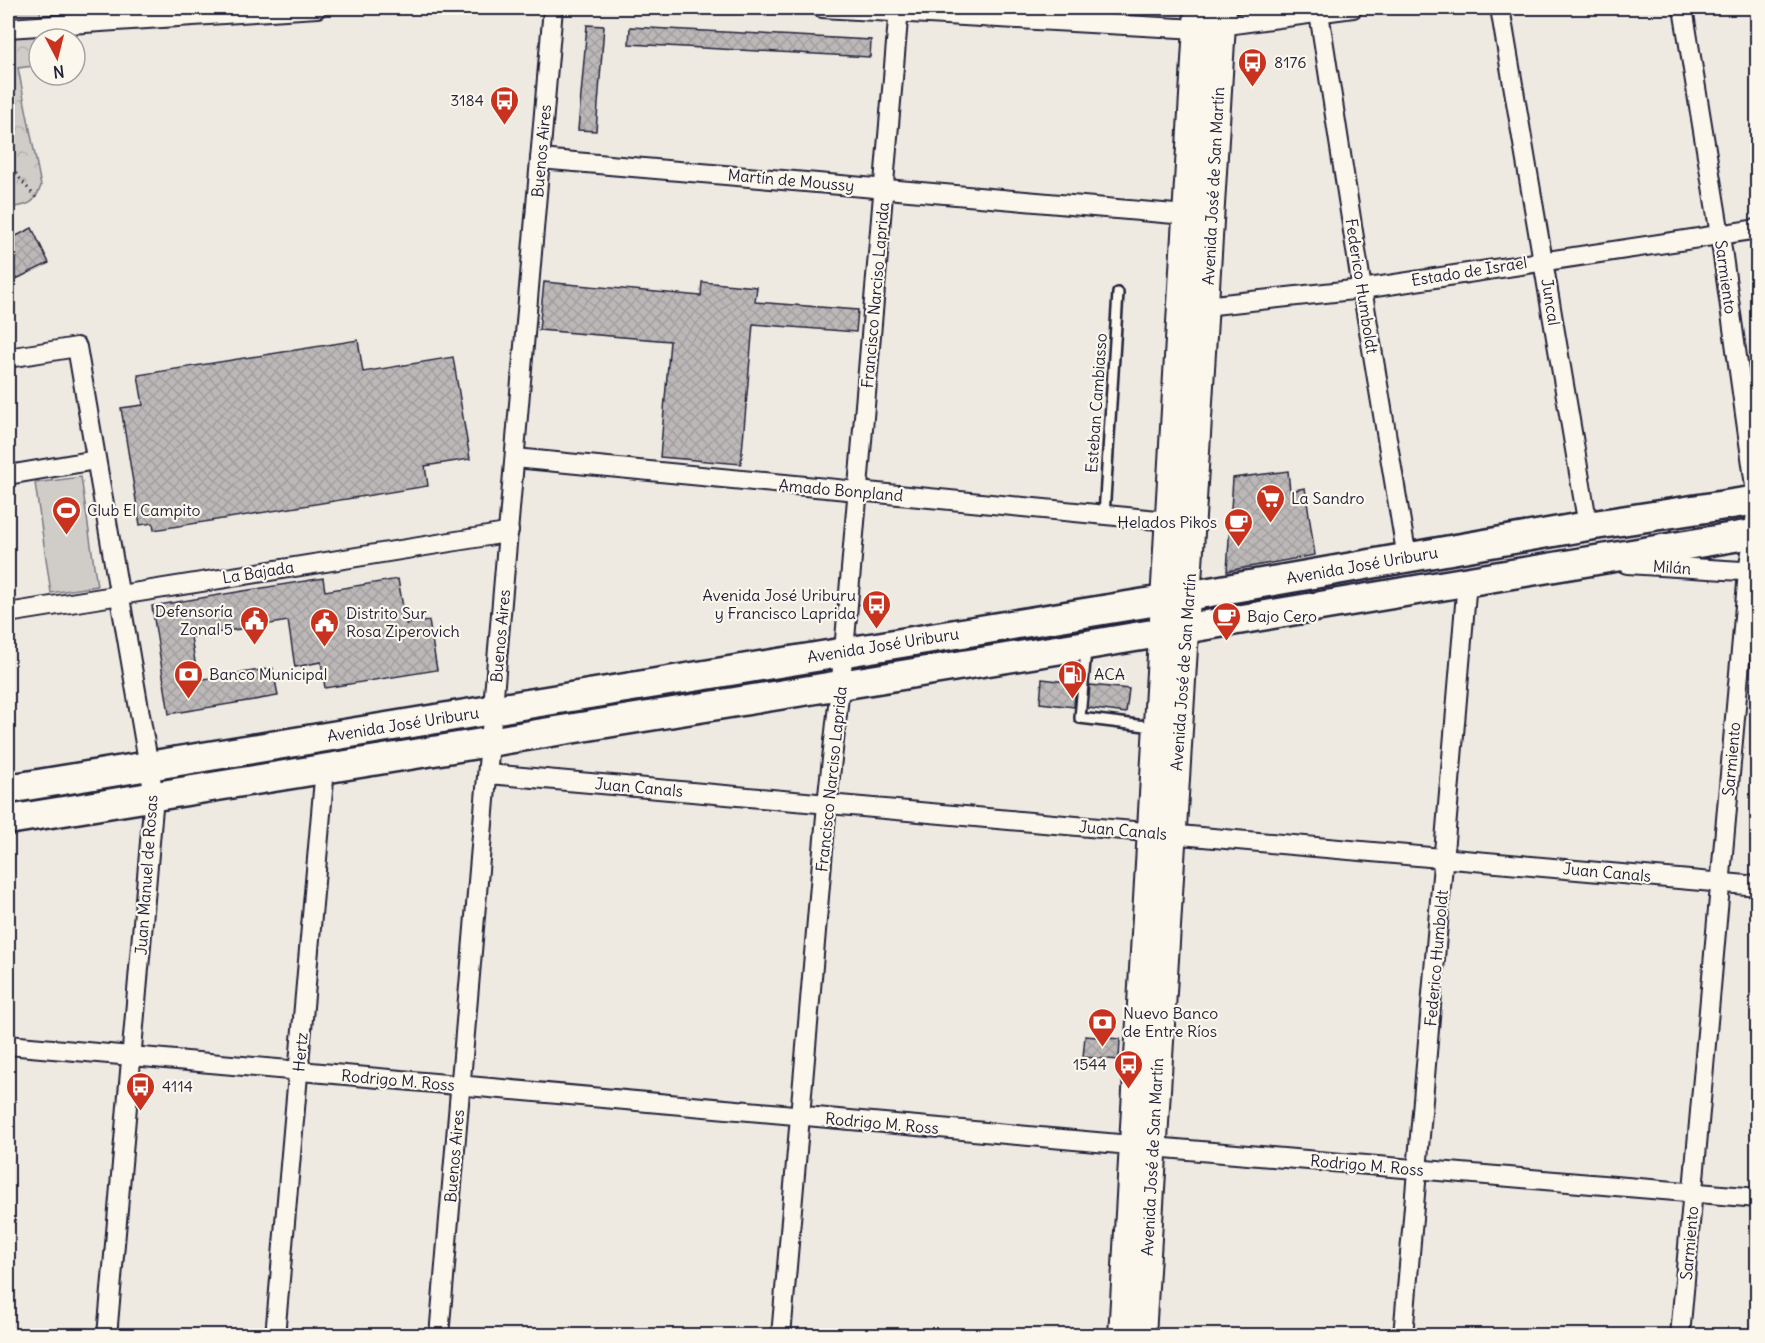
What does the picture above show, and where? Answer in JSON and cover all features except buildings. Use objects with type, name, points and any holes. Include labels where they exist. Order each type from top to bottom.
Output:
[{"type":"main road","name":"Avenida José de San Martín","points":[[1122,1335],[1142,1146],[1176,598],[1206,306],[1223,17]]},
{"type":"main road","name":"Avenida José de San Martín","points":[[1176,598],[1168,521],[1198,18]]},
{"type":"main road","name":"Avenida José Uriburu","points":[[8,789],[1176,598],[1588,526],[1757,500]]},
{"type":"main road","name":"Avenida José Uriburu","points":[[8,820],[1174,631],[1756,533]]},
{"type":"main road","name":"Avenida José de San Martín","points":[[1162,833],[1156,727],[1174,631]]},
{"type":"main road","name":"Avenida José de San Martín","points":[[1142,1146],[1142,1335]]},
{"type":"street","points":[[8,28],[317,8]]},
{"type":"street","name":"Buenos Aires","points":[[439,1335],[553,8]]},
{"type":"street","points":[[822,8],[1198,18],[1319,13],[1353,8]]},
{"type":"street","name":"Juncal","points":[[1500,8],[1588,526]]},
{"type":"street","name":"Sarmiento","points":[[1680,1335],[1720,882],[1753,572],[1757,500],[1720,235],[1683,8]]},
{"type":"street","name":"Francisco Narciso Laprida","points":[[781,1335],[827,804],[844,651],[899,10]]},
{"type":"street","name":"Federico Humboldt","points":[[1319,13],[1407,558]]},
{"type":"street","name":"Martín de Moussy","points":[[540,159],[1186,215]]},
{"type":"street","name":"Estado de Israel","points":[[1180,310],[1362,288],[1758,229]]},
{"type":"street","name":"Juan Manuel de Rosas","points":[[8,358],[77,347],[154,796],[107,1335]]},
{"type":"street","name":"Amado Bonpland","points":[[515,458],[1168,521]]},
{"type":"street","points":[[8,475],[96,459]]},
{"type":"street","name":"La Bajada","points":[[8,613],[509,531]]},
{"type":"street","name":"Milán","points":[[1586,561],[1753,572]]},
{"type":"street","name":"Federico Humboldt","points":[[1403,1335],[1467,581]]},
{"type":"street","name":"Hertz","points":[[275,1335],[325,768]]},
{"type":"street","name":"Juan Canals","points":[[488,774],[1758,886]]},
{"type":"street","name":"Rodrigo M. Ross","points":[[8,1045],[1142,1146],[1758,1198]]},
{"type":"lane","name":"Esteban Cambiasso","points":[[1104,515],[1118,293]]},
{"type":"lane","points":[[1087,645],[1080,718],[1156,727]]},
{"type":"path","points":[[8,164],[36,198]]},
{"type":"green space","points":[[8,8],[39,8],[44,27],[27,27],[27,67],[18,68],[41,186],[36,197],[29,203],[8,208]]},
{"type":"green space","name":"Club El Campito","points":[[81,477],[97,586],[51,593],[35,483]]},
{"type":"green space","points":[[1142,618],[1142,624],[856,671],[857,660]]},
{"type":"green space","points":[[822,667],[823,674],[513,727],[511,722],[515,716]]},
{"type":"green space","points":[[462,726],[464,733],[166,782],[164,776]]},
{"type":"place","name":"8176","points":[[1253,88]]},
{"type":"place","name":"3184","points":[[505,126]]},
{"type":"place","name":"La Sandro","points":[[1270,524]]},
{"type":"place","name":"Club El Campito","points":[[66,536]]},
{"type":"place","name":"Helados Pikos","points":[[1238,548]]},
{"type":"place","name":"Avenida José Uriburu y Francisco Laprida","points":[[877,630]]},
{"type":"place","name":"Bajo Cero","points":[[1226,642]]},
{"type":"place","name":"Defensoría Zonal 5","points":[[254,646]]},
{"type":"place","name":"Distrito Sur Rosa Ziperovich","points":[[325,648]]},
{"type":"place","name":"Banco Municipal","points":[[188,700]]},
{"type":"place","name":"ACA","points":[[1073,700]]},
{"type":"place","name":"Nuevo Banco de Entre Ríos","points":[[1102,1048]]},
{"type":"place","name":"1544","points":[[1128,1090]]},
{"type":"place","name":"4114","points":[[141,1112]]}]
